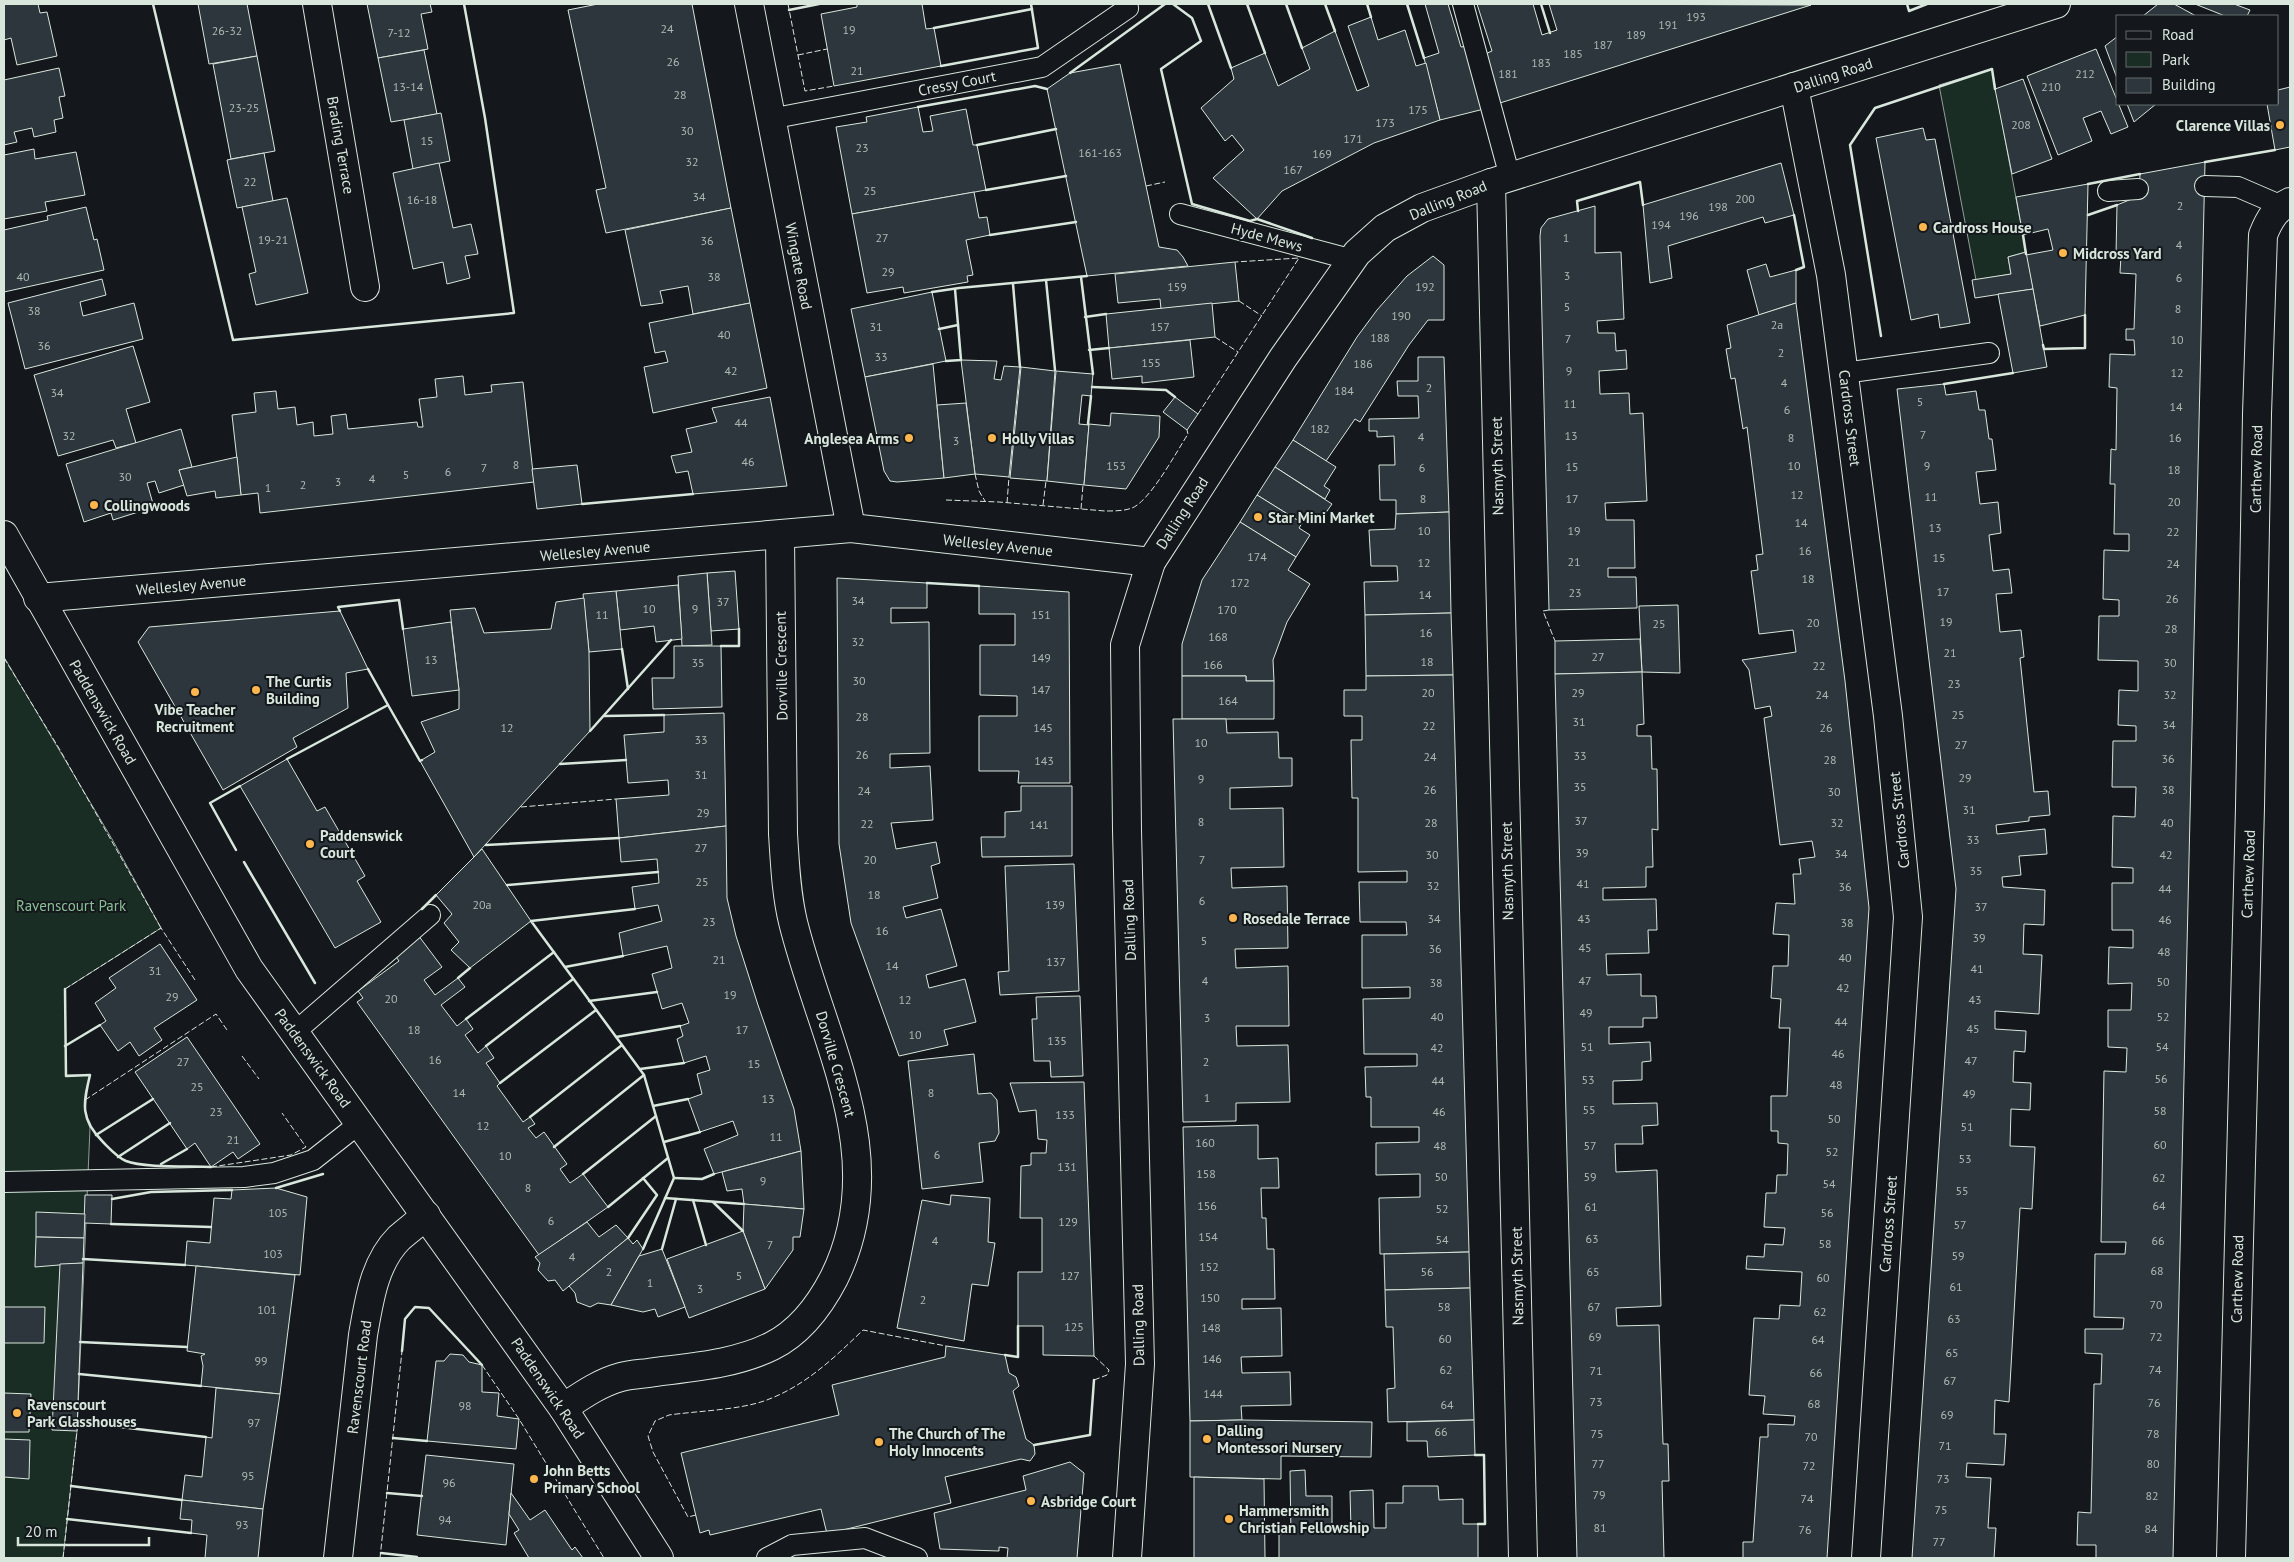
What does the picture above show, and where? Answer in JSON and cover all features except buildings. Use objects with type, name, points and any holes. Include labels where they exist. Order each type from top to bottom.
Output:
[{"type":"street","name":"Brading Terrace","points":[[317,4],[365,287]]},
{"type":"street","name":"Wingate Road","points":[[749,4],[851,528]]},
{"type":"street","name":"Dalling Road","points":[[1127,1558],[1140,1364],[1125,645],[1151,562],[1283,358],[1353,260],[1371,239],[1385,228],[1422,208],[1500,180],[2056,4]]},
{"type":"street","name":"Cardross Street","points":[[1794,87],[1831,275],[1889,725],[1908,917],[1866,1558]]},
{"type":"street","name":"Nasmyth Street","points":[[1500,180],[1524,1558]]},
{"type":"street","name":"Carthew Road","points":[[2231,1558],[2250,807],[2257,414],[2263,235],[2269,219],[2286,204]]},
{"type":"street","name":"Wellesley Avenue","points":[[38,598],[780,536],[851,528],[1151,562]]},
{"type":"street","name":"Paddenswick Road","points":[[4,535],[249,969],[563,1408],[659,1558]]},
{"type":"street","name":"Dorville Crescent","points":[[563,1408],[589,1390],[621,1377],[729,1362],[773,1346],[806,1320],[825,1296],[843,1261],[849,1239],[857,1171],[854,1132],[844,1084],[793,922],[786,878],[783,834],[780,536]]},
{"type":"street","name":"Ravenscourt Road","points":[[338,1558],[363,1335],[370,1299],[380,1266],[388,1252],[399,1238],[426,1215]]},
{"type":"lane","points":[[1463,4],[1500,180]]},
{"type":"lane","name":"Cressy Court","points":[[770,118],[1042,67],[1130,5]]},
{"type":"lane","points":[[2205,186],[2238,187],[2286,204]]},
{"type":"lane","points":[[2108,191],[2138,190]]},
{"type":"lane","name":"Hyde Mews","points":[[1180,214],[1353,260]]},
{"type":"lane","points":[[1844,373],[1989,353]]},
{"type":"lane","points":[[295,1032],[430,915]]},
{"type":"lane","points":[[4,1182],[244,1177],[274,1173],[313,1160],[360,1123]]},
{"type":"lane","points":[[767,1558],[792,1545],[865,1538],[917,1558]]},
{"type":"green space","points":[[1992,69],[2026,252],[2008,257],[2011,274],[1976,280],[1939,85]]},
{"type":"green space","name":"Ravenscourt Park","points":[[4,657],[112,839],[161,928],[65,989],[66,1075],[90,1075],[85,1102],[90,1128],[77,1431],[63,1558],[4,1558]]},
{"type":"fence","points":[[788,4],[805,91],[834,86]]},
{"type":"fence","points":[[798,55],[827,49]]},
{"type":"fence","points":[[1146,186],[1165,182]]},
{"type":"fence","points":[[1198,414],[1299,258],[1235,262]]},
{"type":"fence","points":[[1239,301],[1262,316]]},
{"type":"fence","points":[[1215,337],[1238,352]]},
{"type":"fence","points":[[946,500],[999,502],[1105,511],[1129,509],[1139,504],[1155,486],[1188,434],[1187,430]]},
{"type":"fence","points":[[975,474],[979,491],[985,501]]},
{"type":"fence","points":[[1007,503],[1009,477]]},
{"type":"fence","points":[[1043,505],[1046,481]]},
{"type":"fence","points":[[1081,509],[1083,485]]},
{"type":"fence","points":[[1549,610],[1543,611],[1555,641]]},
{"type":"fence","points":[[4,658],[60,750],[161,928]]},
{"type":"fence","points":[[521,807],[616,799]]},
{"type":"fence","points":[[65,989],[161,928],[195,980]]},
{"type":"fence","points":[[85,1100],[216,1014],[227,1030]]},
{"type":"fence","points":[[242,1056],[259,1079]]},
{"type":"fence","points":[[211,1167],[291,1155],[306,1147],[282,1113]]},
{"type":"fence","points":[[696,1515],[688,1517],[653,1452],[648,1436],[655,1421],[669,1415],[754,1404],[779,1395],[817,1371],[863,1330],[946,1346]]},
{"type":"fence","points":[[380,1558],[402,1351]]},
{"type":"fence","points":[[1094,1356],[1109,1370],[1107,1375],[1094,1380]]},
{"type":"fence","points":[[482,1365],[519,1419],[604,1558]]},
{"type":"fence","points":[[63,1558],[77,1431]]},
{"type":"wall","points":[[153,4],[233,340],[514,313],[485,118],[464,4]]},
{"type":"wall","points":[[789,10],[819,4]]},
{"type":"wall","points":[[941,66],[1038,48],[1031,4]]},
{"type":"wall","points":[[1070,73],[1165,4]]},
{"type":"wall","points":[[1173,4],[1192,18],[1201,41],[1161,69],[1192,204],[1250,221],[1257,219],[1312,238]]},
{"type":"wall","points":[[1208,4],[1231,68]]},
{"type":"wall","points":[[1247,4],[1265,53]]},
{"type":"wall","points":[[1286,4],[1302,48]]},
{"type":"wall","points":[[1325,4],[1335,31]]},
{"type":"wall","points":[[1367,4],[1371,17]]},
{"type":"wall","points":[[1407,4],[1424,58]]},
{"type":"wall","points":[[1541,4],[1550,33]]},
{"type":"wall","points":[[1907,4],[1909,11],[1927,4]]},
{"type":"wall","points":[[934,28],[1032,9]]},
{"type":"wall","points":[[1881,336],[1850,145],[1875,108],[1992,69],[1995,89]]},
{"type":"wall","points":[[918,107],[1035,86],[1047,89]]},
{"type":"wall","points":[[977,145],[1056,129]]},
{"type":"wall","points":[[2205,162],[2275,150]]},
{"type":"wall","points":[[2088,184],[2140,174]]},
{"type":"wall","points":[[986,190],[1066,176]]},
{"type":"wall","points":[[1578,211],[1577,201],[1640,182],[1643,205]]},
{"type":"wall","points":[[2088,215],[2117,205]]},
{"type":"wall","points":[[1794,215],[1804,267],[1796,270]]},
{"type":"wall","points":[[990,235],[1076,222]]},
{"type":"wall","points":[[2023,235],[2026,254]]},
{"type":"wall","points":[[932,292],[1087,276]]},
{"type":"wall","points":[[1081,277],[1093,374]]},
{"type":"wall","points":[[1046,280],[1055,370]]},
{"type":"wall","points":[[1013,284],[1020,367]]},
{"type":"wall","points":[[946,361],[961,360],[955,289]]},
{"type":"wall","points":[[1085,317],[1106,314]]},
{"type":"wall","points":[[2043,345],[2044,349],[2085,348],[2085,315]]},
{"type":"wall","points":[[939,329],[958,325]]},
{"type":"wall","points":[[1089,350],[1109,348]]},
{"type":"wall","points":[[1944,384],[2013,373]]},
{"type":"wall","points":[[1092,387],[1166,390],[1175,397]]},
{"type":"wall","points":[[1088,424],[1091,396]]},
{"type":"wall","points":[[582,504],[693,494]]},
{"type":"wall","points":[[927,583],[979,586]]},
{"type":"wall","points":[[340,611],[338,607],[399,600],[403,629]]},
{"type":"wall","points":[[721,646],[739,646],[739,629]]},
{"type":"wall","points":[[590,731],[671,640]]},
{"type":"wall","points":[[622,649],[628,689]]},
{"type":"wall","points":[[287,759],[388,705],[368,669]]},
{"type":"wall","points":[[388,705],[420,761],[422,760]]},
{"type":"wall","points":[[604,716],[664,715]]},
{"type":"wall","points":[[560,764],[626,760]]},
{"type":"wall","points":[[236,850],[210,803],[240,786]]},
{"type":"wall","points":[[486,845],[619,838]]},
{"type":"wall","points":[[244,862],[315,983]]},
{"type":"wall","points":[[507,885],[658,872]]},
{"type":"wall","points":[[422,909],[436,895]]},
{"type":"wall","points":[[635,909],[531,921],[644,1075],[674,1178],[643,1249]]},
{"type":"wall","points":[[466,1019],[554,952]]},
{"type":"wall","points":[[565,967],[623,956]]},
{"type":"wall","points":[[458,978],[470,968]]},
{"type":"wall","points":[[486,1046],[573,979]]},
{"type":"wall","points":[[65,989],[66,1076],[90,1075],[85,1111],[90,1126],[96,1134],[108,1147],[126,1161],[155,1166],[211,1167]]},
{"type":"wall","points":[[589,1001],[657,992]]},
{"type":"wall","points":[[500,1083],[596,1010]]},
{"type":"wall","points":[[65,1046],[100,1025]]},
{"type":"wall","points":[[616,1037],[680,1026]]},
{"type":"wall","points":[[530,1117],[622,1045]]},
{"type":"wall","points":[[640,1069],[684,1063]]},
{"type":"wall","points":[[554,1147],[644,1075]]},
{"type":"wall","points":[[96,1135],[153,1099]]},
{"type":"wall","points":[[653,1106],[688,1099]]},
{"type":"wall","points":[[583,1174],[656,1116]]},
{"type":"wall","points":[[118,1157],[170,1123]]},
{"type":"wall","points":[[664,1142],[700,1132]]},
{"type":"wall","points":[[161,1164],[187,1149]]},
{"type":"wall","points":[[608,1207],[668,1158]]},
{"type":"wall","points":[[276,1188],[323,1174]]},
{"type":"wall","points":[[674,1178],[702,1179],[714,1174]]},
{"type":"wall","points":[[628,1238],[657,1195],[643,1178]]},
{"type":"wall","points":[[112,1199],[151,1192],[232,1190]]},
{"type":"wall","points":[[665,1198],[744,1204]]},
{"type":"wall","points":[[662,1249],[676,1199]]},
{"type":"wall","points":[[693,1200],[706,1245]]},
{"type":"wall","points":[[713,1202],[743,1231]]},
{"type":"wall","points":[[111,1224],[211,1227]]},
{"type":"wall","points":[[83,1259],[185,1265]]},
{"type":"wall","points":[[402,1351],[405,1319],[415,1307],[429,1308],[482,1365]]},
{"type":"wall","points":[[1005,1355],[1018,1357],[1018,1326]]},
{"type":"wall","points":[[80,1342],[187,1347]]},
{"type":"wall","points":[[79,1374],[201,1386]]},
{"type":"wall","points":[[1034,1445],[1090,1435],[1094,1380]]},
{"type":"wall","points":[[77,1422],[206,1437]]},
{"type":"wall","points":[[393,1438],[427,1441]]},
{"type":"wall","points":[[1475,1455],[1484,1455],[1485,1524],[1478,1524]]},
{"type":"wall","points":[[71,1486],[182,1500]]},
{"type":"wall","points":[[387,1493],[422,1496]]},
{"type":"wall","points":[[67,1519],[191,1533]]},
{"type":"wall","points":[[381,1553],[417,1557]]},
{"type":"place","name":"Clarence Villas","points":[[2280,125]]},
{"type":"place","name":"Cardross House","points":[[1923,227]]},
{"type":"place","name":"Midcross Yard","points":[[2063,253]]},
{"type":"place","name":"Anglesea Arms","points":[[909,438]]},
{"type":"place","name":"Holly Villas","points":[[992,438]]},
{"type":"place","name":"Collingwoods","points":[[94,505]]},
{"type":"place","name":"Star Mini Market","points":[[1258,517]]},
{"type":"place","name":"The Curtis Building","points":[[256,690]]},
{"type":"place","name":"Vibe Teacher Recruitment","points":[[195,692]]},
{"type":"place","name":"Paddenswick Court","points":[[310,844]]},
{"type":"place","name":"Rosedale Terrace","points":[[1233,918]]},
{"type":"place","name":"Ravenscourt Park Glasshouses","points":[[17,1413]]},
{"type":"place","name":"Dalling Montessori Nursery","points":[[1207,1439]]},
{"type":"place","name":"The Church of The Holy Innocents","points":[[879,1442]]},
{"type":"place","name":"John Betts Primary School","points":[[534,1479]]},
{"type":"place","name":"Asbridge Court","points":[[1031,1501]]},
{"type":"place","name":"Hammersmith Christian Fellowship","points":[[1229,1519]]}]
